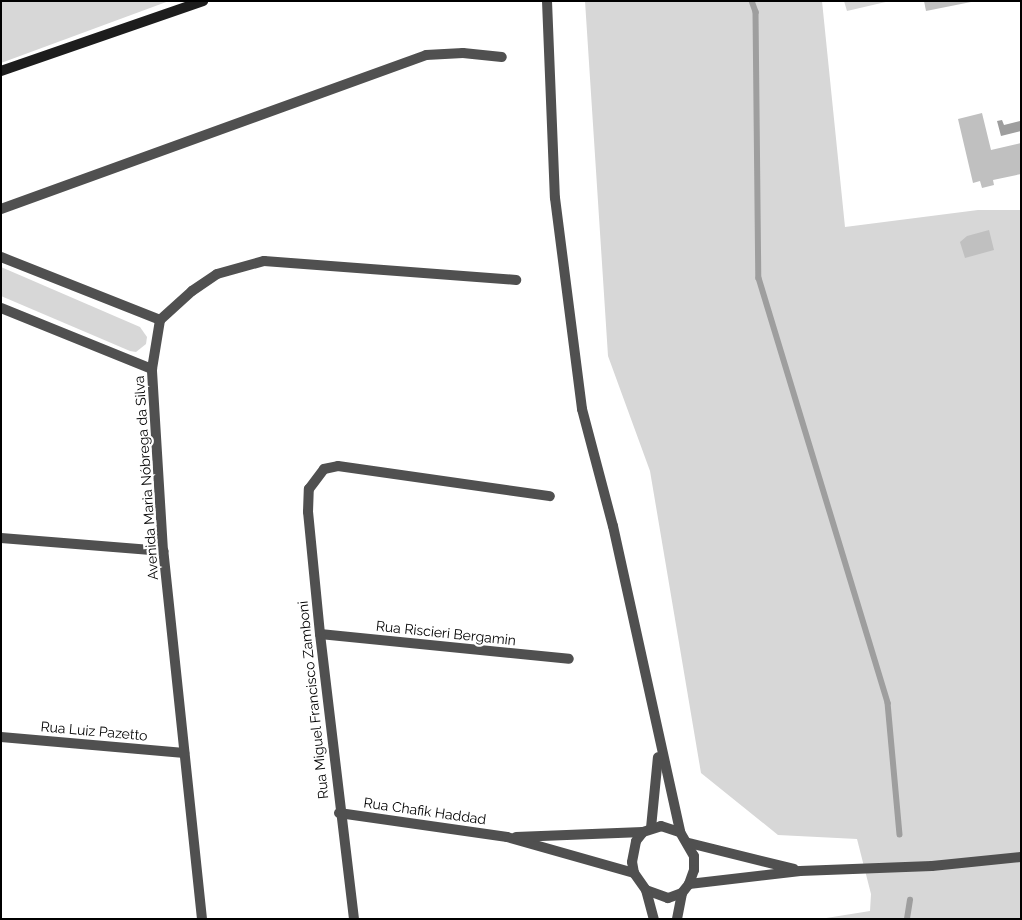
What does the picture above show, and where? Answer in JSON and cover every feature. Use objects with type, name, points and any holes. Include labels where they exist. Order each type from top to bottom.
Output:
[{"type":"street","points":[[1,71],[202,1]]},
{"type":"street","points":[[546,1],[555,198],[582,409],[613,526],[659,748],[680,832],[689,843],[694,870],[689,884],[682,893],[677,919]]},
{"type":"street","points":[[1,209],[426,55],[463,54],[502,57]]},
{"type":"street","points":[[1,257],[160,320],[192,291],[217,274],[264,261],[516,280]]},
{"type":"street","points":[[1,308],[152,368]]},
{"type":"street","name":"Avenida Maria Nóbrega da Silva","points":[[160,320],[152,368],[163,551],[202,919]]},
{"type":"street","name":"Rua Miguel Francisco Zamboni","points":[[354,919],[339,813],[308,512],[310,489],[314,478],[324,469],[338,466],[550,496]]},
{"type":"street","points":[[1,538],[163,551]]},
{"type":"street","name":"Rua Riscieri Bergamin","points":[[320,634],[569,659]]},
{"type":"street","name":"Rua Luiz Pazetto","points":[[1,737],[184,753]]},
{"type":"street","points":[[654,919],[646,890],[634,873],[632,851],[647,830],[659,748]]},
{"type":"street","name":"Rua Chafik Haddad","points":[[339,813],[508,837],[634,873]]},
{"type":"street","points":[[647,830],[671,828],[680,832]]},
{"type":"street","name":"Rua Chafik Haddad","points":[[508,837],[647,830]]},
{"type":"street","points":[[689,843],[800,871]]},
{"type":"street","points":[[689,884],[800,871],[932,866],[1021,857]]},
{"type":"street","points":[[646,890],[660,897],[682,893]]},
{"type":"shaded area","points":[[1,1],[169,1],[1,63]]},
{"type":"shaded area","points":[[585,1],[822,1],[845,227],[978,210],[1021,210],[1021,919],[820,919],[870,911],[871,894],[857,839],[778,835],[701,773],[650,471],[608,356]]},
{"type":"shaded area","points":[[844,1],[890,1],[847,11]]},
{"type":"shaded area","points":[[1002,120],[1004,125],[1020,121],[1021,131],[1001,136],[997,121]]},
{"type":"shaded area","points":[[1,267],[140,327],[147,337],[146,344],[136,352],[130,351],[1,296]]},
{"type":"building","points":[[924,1],[971,1],[971,2],[926,11]]},
{"type":"building","points":[[982,113],[991,150],[1021,143],[1021,174],[993,180],[994,185],[982,188],[980,181],[973,183],[958,119]]},
{"type":"building","points":[[989,230],[994,250],[965,258],[960,242],[967,236]]},
{"type":"waterway","points":[[752,1],[756,12],[759,278],[888,703],[900,834]]},
{"type":"waterway","points":[[907,919],[910,900]]}]
